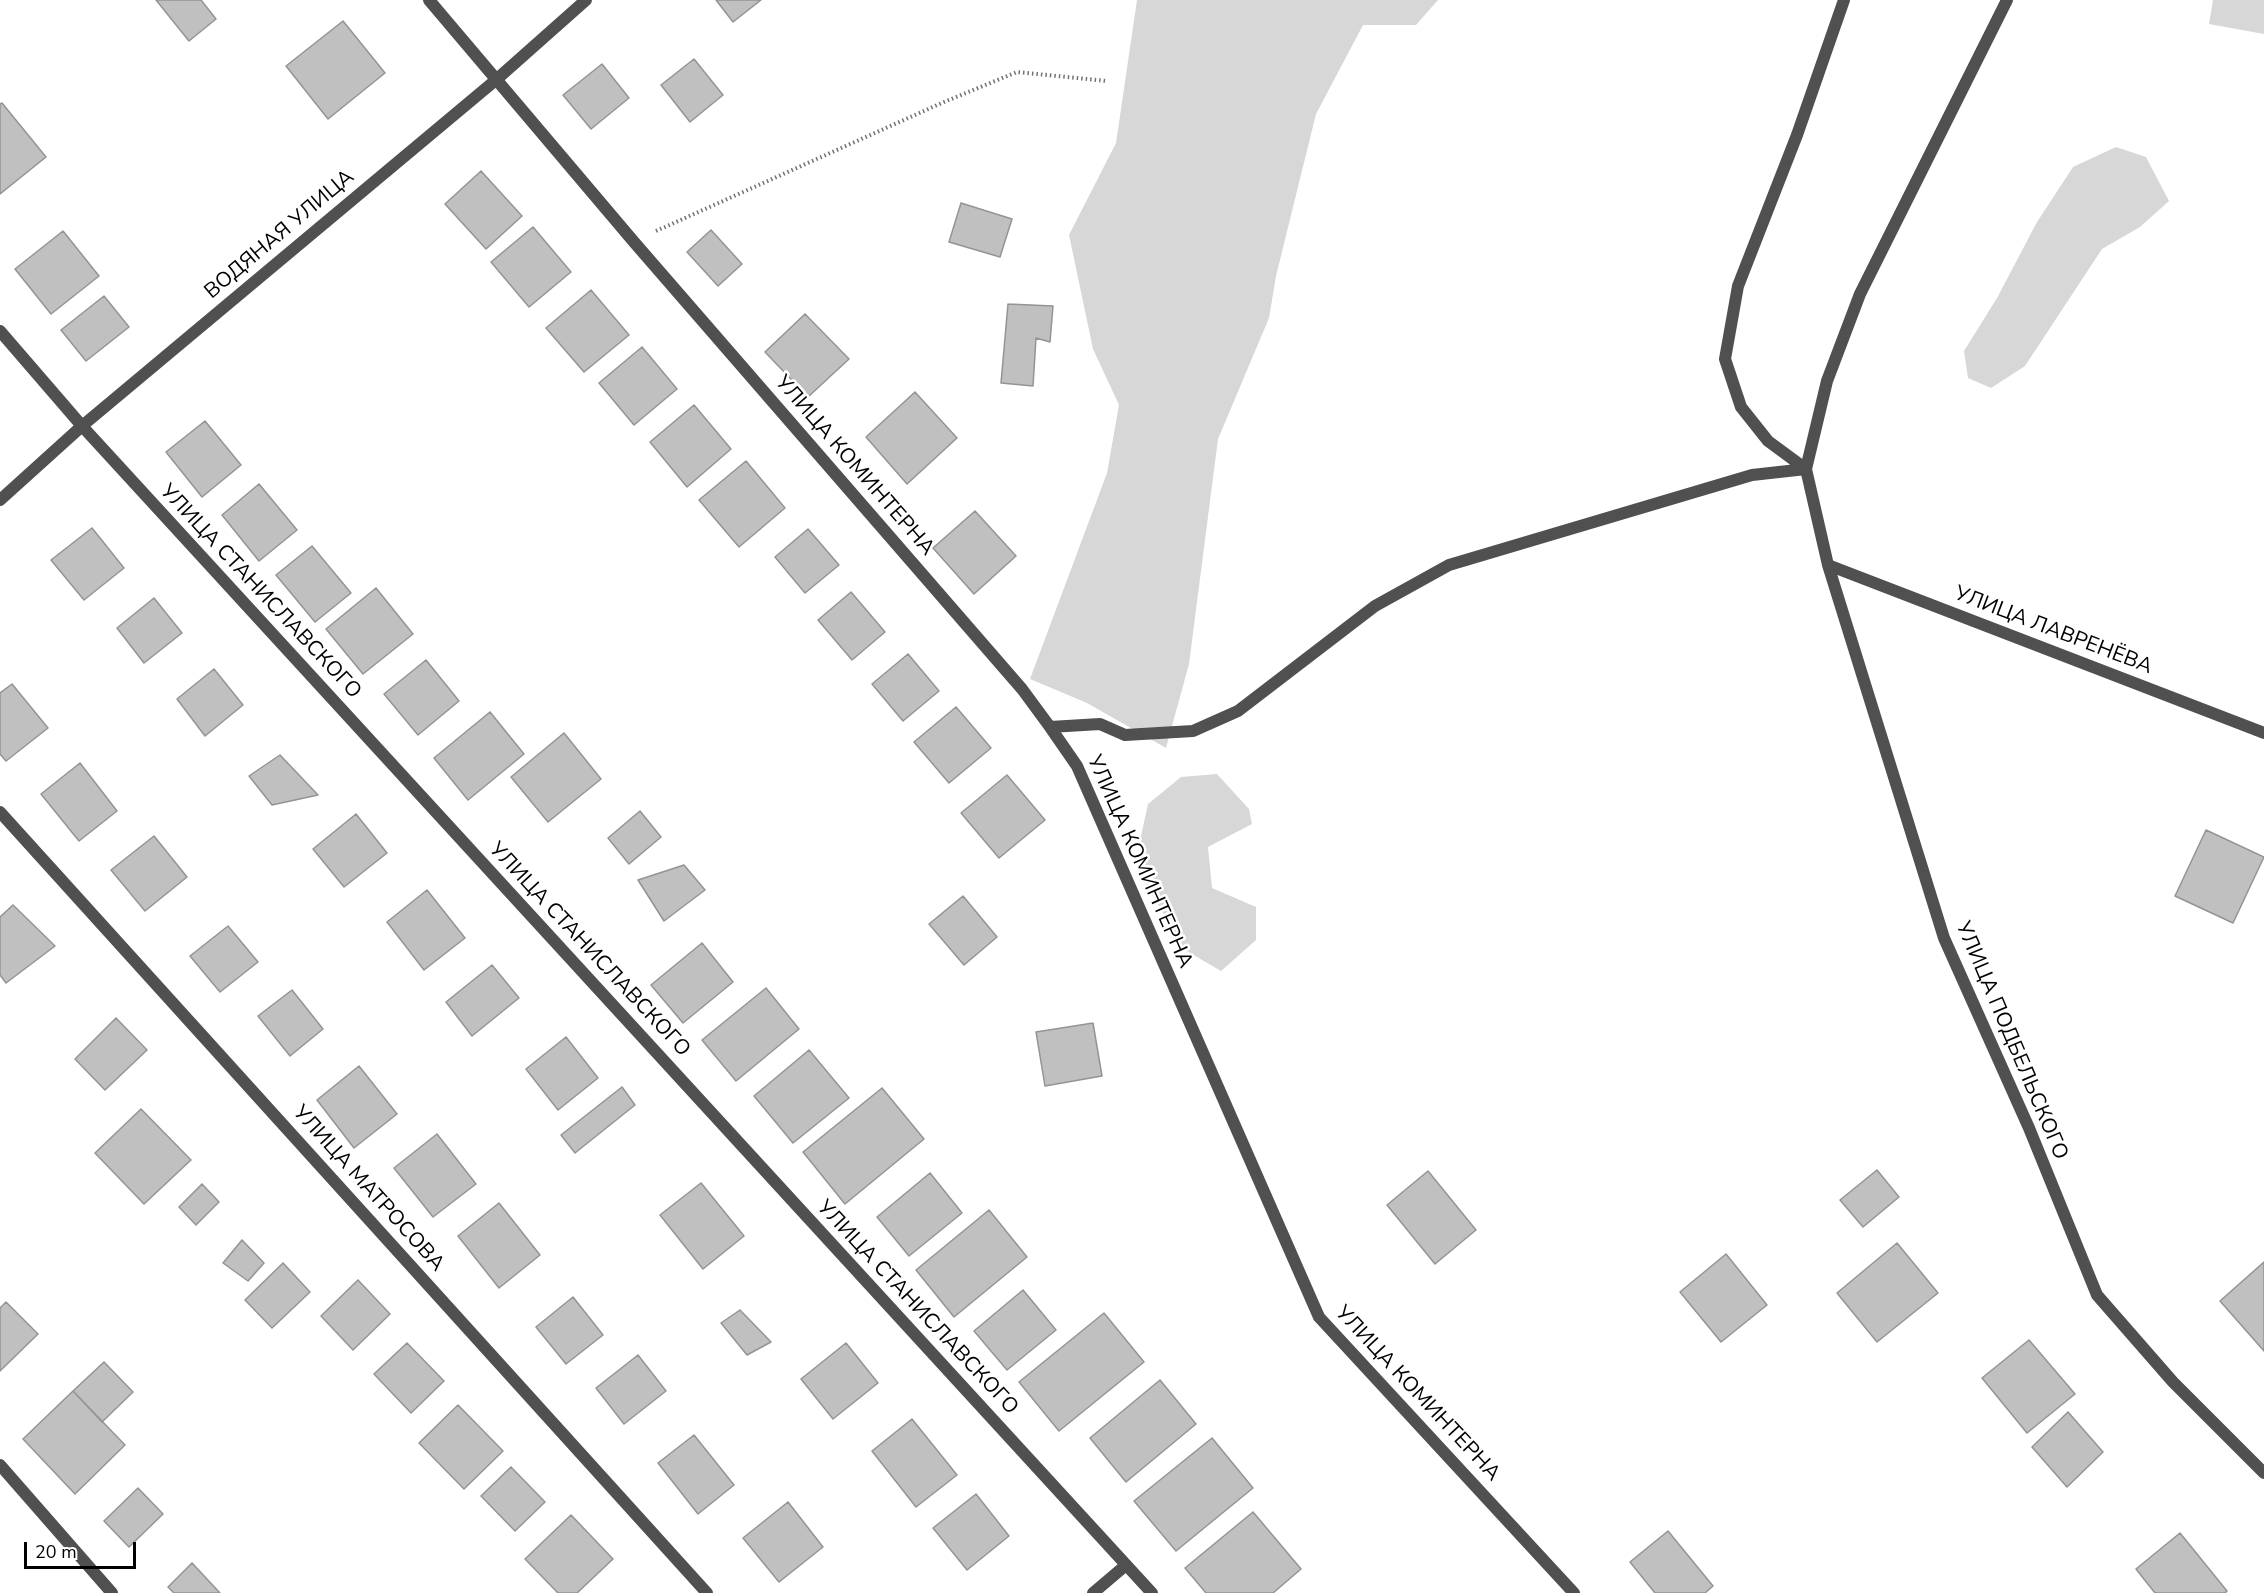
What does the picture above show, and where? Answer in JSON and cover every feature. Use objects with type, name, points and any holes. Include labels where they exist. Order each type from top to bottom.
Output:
[{"type":"street","name":"УЛИЦА КОМИНТЕРНА","points":[[429,0],[634,242],[1014,681],[1050,727],[1077,766],[1319,1317],[1574,1593]]},
{"type":"street","name":"ВОДЯНАЯ УЛИЦА","points":[[0,500],[82,426],[497,79],[586,0]]},
{"type":"street","points":[[1806,469],[1768,441],[1741,407],[1725,358],[1738,286],[1844,0]]},
{"type":"street","points":[[1806,469],[1827,381],[1860,294],[2007,0]]},
{"type":"street","name":"УЛИЦА СТАНИСЛАВСКОГО","points":[[0,331],[82,426],[1152,1593]]},
{"type":"street","points":[[1050,727],[1100,724],[1125,735],[1193,731],[1238,711],[1375,606],[1449,565],[1752,476],[1806,469]]},
{"type":"street","name":"УЛИЦА ПОДБЕЛЬСКОГО","points":[[1806,469],[1828,565],[1944,938],[2029,1128],[2097,1295],[2173,1382],[2264,1473]]},
{"type":"street","name":"УЛИЦА ЛАВРЕНЁВА","points":[[1828,565],[2264,733]]},
{"type":"street","name":"УЛИЦА МАТРОСОВА","points":[[0,812],[707,1593]]},
{"type":"street","points":[[0,1465],[112,1593]]},
{"type":"street","points":[[1093,1593],[1126,1565]]},
{"type":"path","points":[[634,242],[944,102],[1017,72],[1107,81]]},
{"type":"shaded area","points":[[1137,0],[1438,0],[1416,25],[1363,25],[1316,114],[1276,276],[1269,318],[1218,439],[1189,664],[1166,748],[1087,703],[1030,679],[1107,473],[1119,405],[1093,349],[1069,235],[1116,143]]},
{"type":"shaded area","points":[[2213,0],[2264,0],[2264,34],[2209,24]]},
{"type":"shaded area","points":[[2116,147],[2146,157],[2169,201],[2140,227],[2102,249],[2025,366],[1991,388],[1968,378],[1964,351],[1997,298],[2037,222],[2073,167]]},
{"type":"shaded area","points":[[1217,774],[1249,809],[1252,824],[1208,847],[1212,888],[1256,907],[1256,940],[1221,971],[1185,950],[1138,871],[1141,836],[1148,804],[1181,777]]},
{"type":"building","points":[[156,0],[201,0],[216,19],[189,41]]},
{"type":"building","points":[[716,0],[761,0],[733,22]]},
{"type":"building","points":[[343,21],[385,73],[328,119],[286,66]]},
{"type":"building","points":[[694,59],[723,95],[690,122],[661,85]]},
{"type":"building","points":[[602,64],[629,98],[591,129],[563,95]]},
{"type":"building","points":[[2,103],[46,157],[0,194],[0,104]]},
{"type":"building","points":[[481,171],[522,216],[486,249],[445,204]]},
{"type":"building","points":[[961,203],[1012,219],[1000,257],[949,242]]},
{"type":"building","points":[[533,227],[571,272],[529,307],[491,262]]},
{"type":"building","points":[[711,230],[742,264],[718,286],[687,252]]},
{"type":"building","points":[[63,231],[99,276],[51,314],[15,269]]},
{"type":"building","points":[[591,290],[629,335],[584,372],[546,328]]},
{"type":"building","points":[[104,296],[129,327],[86,361],[61,330]]},
{"type":"building","points":[[1008,304],[1053,306],[1050,342],[1036,338],[1033,386],[1001,383]]},
{"type":"building","points":[[805,314],[849,359],[808,397],[765,352]]},
{"type":"building","points":[[642,347],[677,389],[634,425],[599,383]]},
{"type":"building","points":[[915,392],[957,438],[907,484],[866,437]]},
{"type":"building","points":[[694,405],[731,449],[687,487],[650,442]]},
{"type":"building","points":[[205,421],[241,465],[202,497],[166,452]]},
{"type":"building","points":[[746,461],[785,508],[739,547],[699,500]]},
{"type":"building","points":[[259,484],[297,530],[259,561],[222,515]]},
{"type":"building","points":[[975,511],[1016,556],[974,594],[933,548]]},
{"type":"building","points":[[92,528],[124,568],[84,600],[51,560]]},
{"type":"building","points":[[808,529],[839,565],[805,593],[775,557]]},
{"type":"building","points":[[312,546],[351,593],[315,622],[276,575]]},
{"type":"building","points":[[376,588],[413,634],[363,674],[326,629]]},
{"type":"building","points":[[851,592],[885,632],[852,660],[818,620]]},
{"type":"building","points":[[154,598],[182,633],[144,663],[117,628]]},
{"type":"building","points":[[908,654],[939,691],[903,721],[872,684]]},
{"type":"building","points":[[426,660],[459,701],[418,735],[384,694]]},
{"type":"building","points":[[214,669],[243,705],[205,736],[177,699]]},
{"type":"building","points":[[12,684],[48,728],[6,761],[0,754],[0,693]]},
{"type":"building","points":[[956,707],[991,748],[949,783],[914,742]]},
{"type":"building","points":[[490,712],[524,754],[468,800],[434,758]]},
{"type":"building","points":[[564,733],[601,779],[548,822],[511,777]]},
{"type":"building","points":[[280,755],[318,795],[272,805],[249,776]]},
{"type":"building","points":[[80,763],[117,811],[79,841],[41,794]]},
{"type":"building","points":[[1007,775],[1045,820],[999,858],[961,813]]},
{"type":"building","points":[[640,811],[661,837],[629,864],[608,838]]},
{"type":"building","points":[[356,814],[387,853],[344,887],[313,849]]},
{"type":"building","points":[[2206,830],[2264,857],[2233,923],[2175,896]]},
{"type":"building","points":[[154,836],[187,877],[145,911],[111,870]]},
{"type":"building","points":[[684,865],[705,890],[664,921],[638,880]]},
{"type":"building","points":[[427,890],[465,938],[424,970],[387,922]]},
{"type":"building","points":[[963,896],[997,937],[964,965],[929,924]]},
{"type":"building","points":[[13,905],[55,946],[6,983],[0,975],[0,917]]},
{"type":"building","points":[[228,926],[258,962],[220,992],[190,956]]},
{"type":"building","points":[[702,943],[733,982],[683,1023],[651,985]]},
{"type":"building","points":[[492,965],[519,998],[472,1036],[446,1002]]},
{"type":"building","points":[[766,988],[799,1029],[736,1081],[702,1040]]},
{"type":"building","points":[[292,990],[323,1029],[290,1056],[258,1016]]},
{"type":"building","points":[[116,1018],[147,1050],[105,1090],[75,1059]]},
{"type":"building","points":[[1093,1023],[1102,1076],[1045,1086],[1036,1032]]},
{"type":"building","points":[[566,1037],[598,1078],[558,1110],[526,1069]]},
{"type":"building","points":[[809,1050],[849,1098],[793,1143],[754,1096]]},
{"type":"building","points":[[359,1066],[397,1114],[354,1148],[317,1100]]},
{"type":"building","points":[[622,1087],[635,1105],[575,1153],[561,1135]]},
{"type":"building","points":[[882,1088],[924,1139],[845,1204],[803,1152]]},
{"type":"building","points":[[141,1109],[191,1160],[144,1204],[95,1153]]},
{"type":"building","points":[[437,1134],[476,1184],[433,1217],[394,1168]]},
{"type":"building","points":[[1877,1170],[1899,1197],[1863,1227],[1840,1200]]},
{"type":"building","points":[[1428,1171],[1476,1230],[1435,1264],[1387,1205]]},
{"type":"building","points":[[930,1173],[962,1213],[909,1256],[877,1217]]},
{"type":"building","points":[[701,1183],[744,1236],[703,1269],[660,1215]]},
{"type":"building","points":[[202,1184],[219,1202],[196,1225],[179,1207]]},
{"type":"building","points":[[499,1203],[540,1255],[499,1288],[458,1236]]},
{"type":"building","points":[[989,1210],[1027,1257],[954,1317],[916,1270]]},
{"type":"building","points":[[242,1240],[264,1263],[248,1281],[223,1263]]},
{"type":"building","points":[[1897,1243],[1938,1293],[1877,1342],[1837,1293]]},
{"type":"building","points":[[1726,1254],[1767,1305],[1721,1342],[1680,1292]]},
{"type":"building","points":[[2264,1262],[2264,1351],[2220,1301]]},
{"type":"building","points":[[283,1263],[310,1292],[272,1328],[245,1300]]},
{"type":"building","points":[[358,1280],[390,1314],[353,1350],[321,1316]]},
{"type":"building","points":[[1023,1290],[1056,1330],[1007,1370],[974,1331]]},
{"type":"building","points":[[573,1297],[603,1335],[566,1364],[536,1327]]},
{"type":"building","points":[[6,1302],[38,1334],[0,1371],[0,1308]]},
{"type":"building","points":[[740,1310],[771,1342],[747,1355],[721,1323]]},
{"type":"building","points":[[1104,1313],[1144,1362],[1059,1431],[1019,1382]]},
{"type":"building","points":[[2029,1340],[2075,1394],[2027,1433],[1982,1378]]},
{"type":"building","points":[[407,1343],[444,1381],[411,1413],[374,1374]]},
{"type":"building","points":[[846,1343],[878,1383],[833,1419],[801,1379]]},
{"type":"building","points":[[638,1355],[666,1391],[624,1424],[596,1388]]},
{"type":"building","points":[[104,1362],[133,1392],[102,1422],[73,1391]]},
{"type":"building","points":[[1160,1380],[1196,1424],[1126,1482],[1090,1438]]},
{"type":"building","points":[[73,1391],[125,1445],[75,1494],[23,1439]]},
{"type":"building","points":[[458,1405],[503,1451],[464,1489],[419,1443]]},
{"type":"building","points":[[2068,1412],[2103,1452],[2067,1487],[2032,1447]]},
{"type":"building","points":[[912,1419],[957,1475],[916,1507],[872,1451]]},
{"type":"building","points":[[694,1435],[734,1485],[698,1514],[658,1463]]},
{"type":"building","points":[[1212,1438],[1253,1488],[1176,1551],[1134,1501]]},
{"type":"building","points":[[511,1467],[545,1502],[515,1531],[481,1496]]},
{"type":"building","points":[[138,1488],[163,1514],[129,1547],[104,1521]]},
{"type":"building","points":[[976,1494],[1009,1536],[967,1570],[933,1528]]},
{"type":"building","points":[[788,1502],[823,1547],[779,1582],[743,1538]]},
{"type":"building","points":[[1253,1512],[1301,1569],[1273,1593],[1206,1593],[1185,1568]]},
{"type":"building","points":[[571,1515],[613,1559],[577,1593],[558,1593],[525,1559]]},
{"type":"building","points":[[1668,1531],[1713,1586],[1705,1593],[1655,1593],[1630,1562]]},
{"type":"building","points":[[2180,1533],[2227,1591],[2225,1593],[2155,1593],[2136,1569]]},
{"type":"building","points":[[192,1563],[220,1593],[174,1593],[168,1587]]}]
